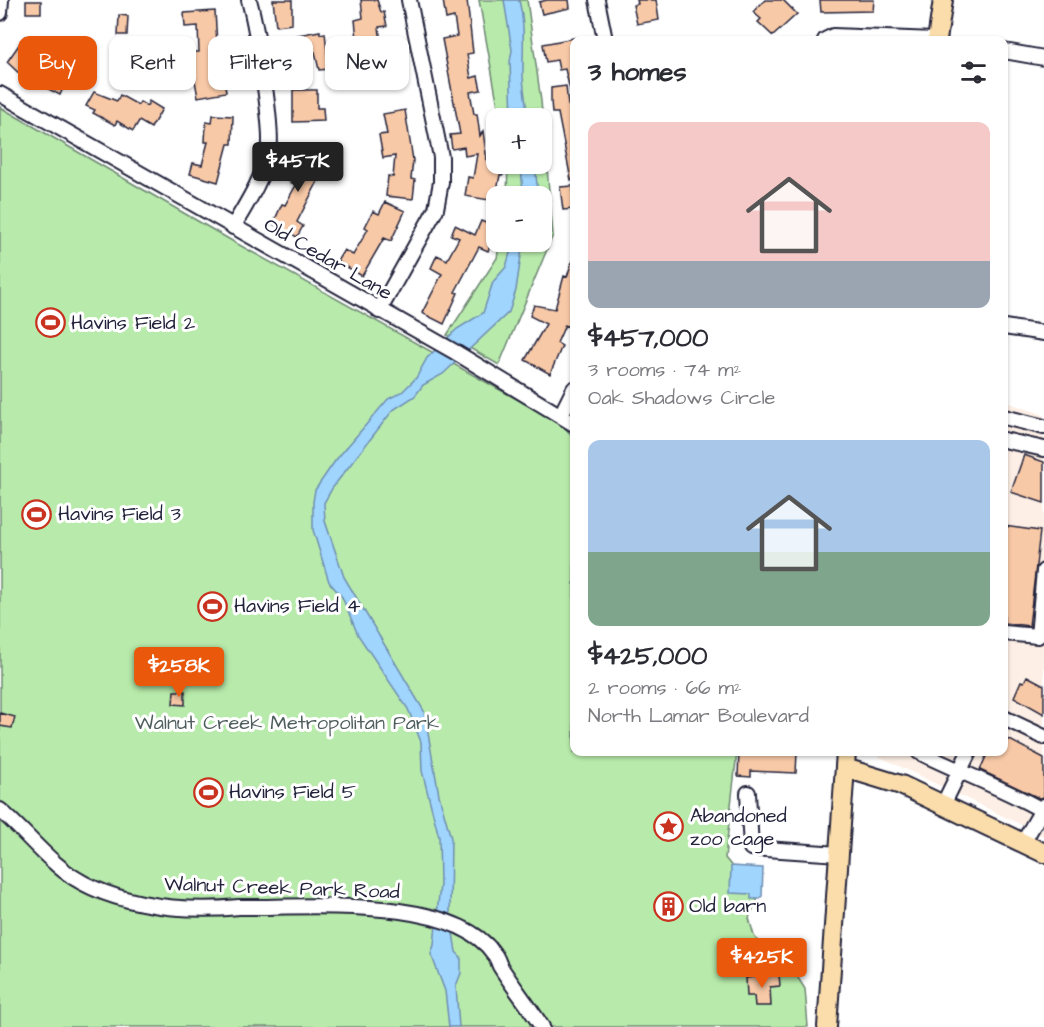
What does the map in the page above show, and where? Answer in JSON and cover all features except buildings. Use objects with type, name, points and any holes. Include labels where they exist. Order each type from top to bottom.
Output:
[{"type":"main road","points":[[937,36],[944,0]]},
{"type":"main road","points":[[827,1027],[845,760],[1044,853]]},
{"type":"street","points":[[0,13],[1,0]]},
{"type":"street","points":[[233,228],[257,186],[270,150],[268,116],[249,0]]},
{"type":"street","points":[[379,311],[436,209],[441,182],[441,157],[409,0]]},
{"type":"street","points":[[597,0],[603,36]]},
{"type":"street","points":[[1008,52],[1044,58]]},
{"type":"street","name":"Old Cedar Lane","points":[[0,94],[570,421]]},
{"type":"street","points":[[1008,328],[1044,333]]},
{"type":"street","points":[[561,415],[570,397]]},
{"type":"street","points":[[1008,418],[1044,427]]},
{"type":"street","points":[[1008,440],[1044,449]]},
{"type":"street","points":[[1008,633],[1038,636],[1044,571]]},
{"type":"street","points":[[1008,720],[1044,737]]},
{"type":"street","points":[[927,756],[1042,807],[1023,843]]},
{"type":"street","points":[[943,805],[967,756]]},
{"type":"street","points":[[748,793],[751,848],[839,854]]},
{"type":"street","name":"Walnut Creek Park Road","points":[[0,810],[57,866],[92,887],[127,900],[215,909],[239,907],[385,908],[418,913],[450,922],[477,938],[494,953],[542,1027]]},
{"type":"shaded area","points":[[1008,402],[1044,415],[1044,836],[878,756],[1008,756]]},
{"type":"green space","points":[[479,0],[527,0],[542,108],[498,108]]},
{"type":"green space","name":"Walnut Creek Metropolitan Park","points":[[0,107],[234,242],[563,425],[570,434],[570,756],[737,756],[725,858],[758,898],[749,918],[754,936],[768,956],[795,973],[805,989],[808,1027],[0,1027]]},
{"type":"green space","points":[[508,174],[548,174],[549,186],[507,186]]},
{"type":"green space","points":[[498,252],[546,252],[499,365],[447,335],[497,258]]},
{"type":"water","points":[[504,0],[519,0],[521,8],[523,79],[527,108],[512,108],[510,62],[512,50]]},
{"type":"water","points":[[522,174],[536,174],[537,186],[522,186]]},
{"type":"water","points":[[510,252],[522,252],[516,290],[509,312],[443,374],[423,385],[415,396],[393,410],[333,487],[324,503],[325,521],[344,577],[424,711],[439,795],[451,838],[450,913],[456,952],[461,957],[461,973],[456,986],[459,1027],[449,1027],[445,991],[431,954],[434,945],[440,884],[439,837],[422,771],[421,742],[408,709],[358,635],[342,597],[329,582],[313,530],[313,502],[315,490],[335,461],[388,399],[402,392],[416,378],[427,358],[457,329],[483,313],[493,282],[506,267]]},
{"type":"water","points":[[731,866],[763,868],[762,896],[759,899],[751,899],[751,894],[730,893]]},
{"type":"place","name":"Havins Field 2","points":[[50,323]]},
{"type":"place","name":"Havins Field 3","points":[[37,514]]},
{"type":"place","name":"Havins Field 4","points":[[213,606]]},
{"type":"place","name":"Havins Field 5","points":[[208,792]]},
{"type":"place","name":"Abandoned zoo cage","points":[[669,827]]},
{"type":"place","name":"Old barn","points":[[668,906]]}]
